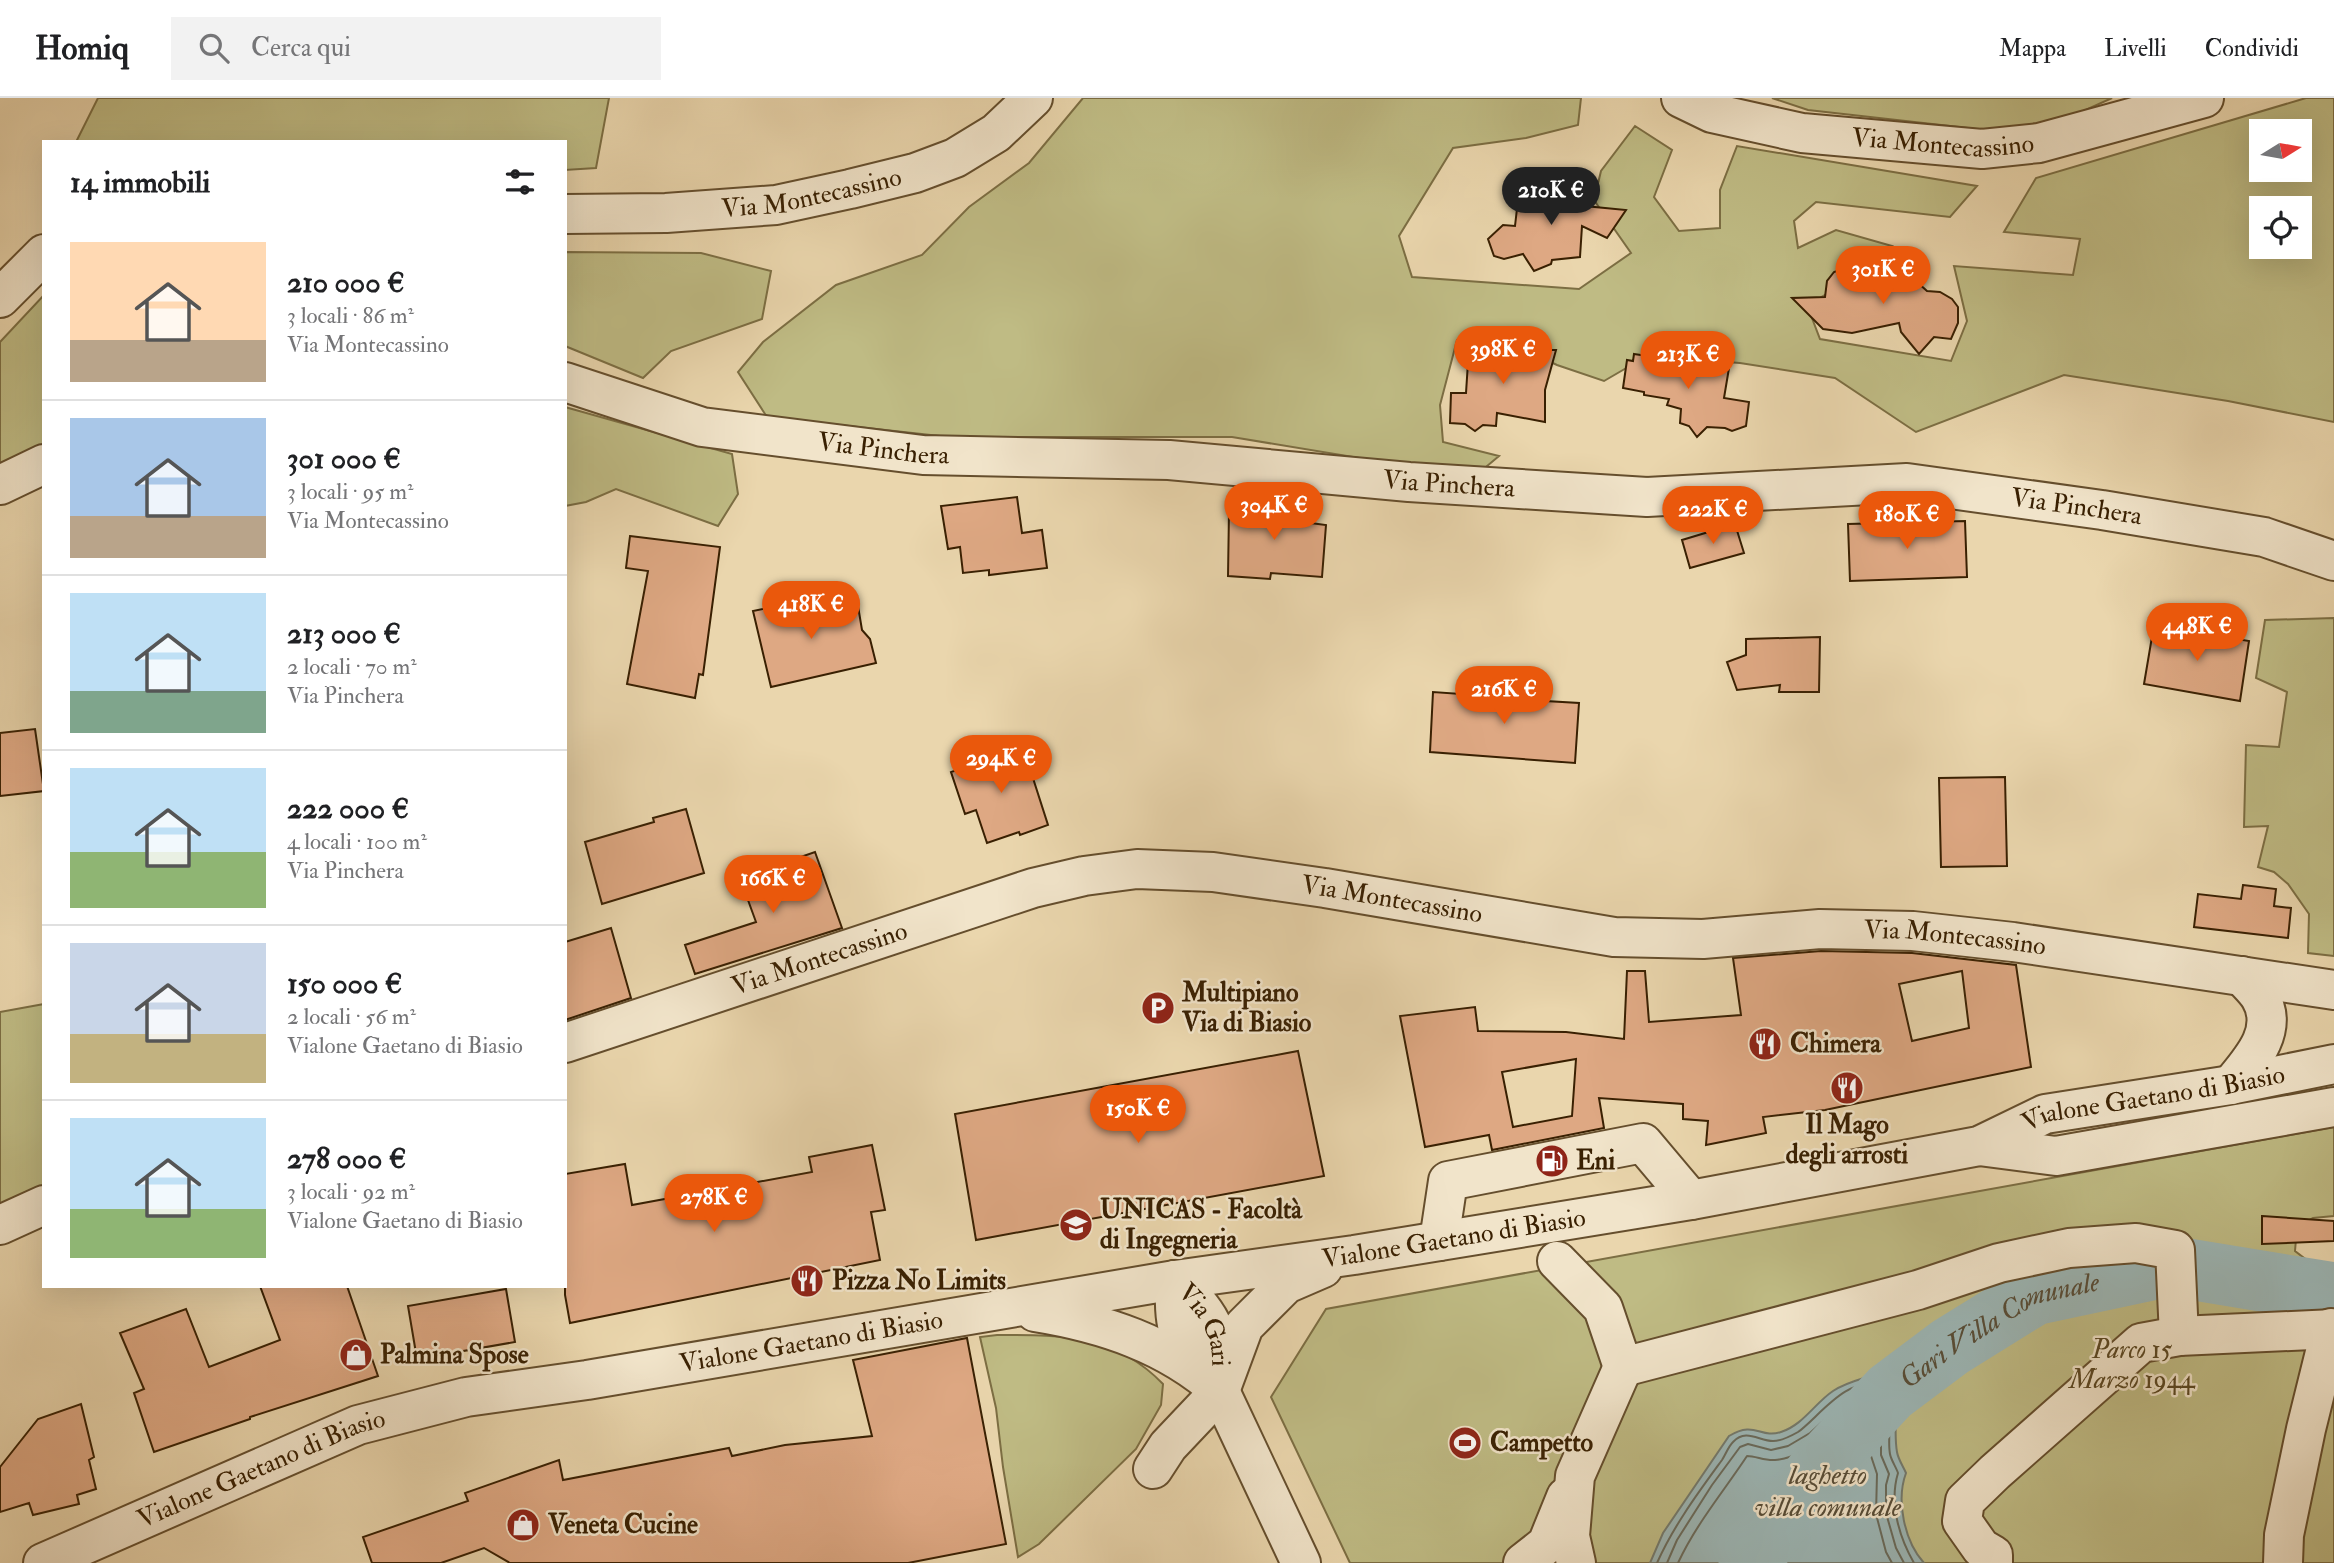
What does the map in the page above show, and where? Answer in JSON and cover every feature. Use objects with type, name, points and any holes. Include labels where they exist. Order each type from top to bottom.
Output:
[{"type":"street","name":"Via Montecassino","points":[[567,214],[666,213],[776,205],[915,173],[955,158],[996,133],[1033,98]]},
{"type":"street","name":"Via Montecassino","points":[[1681,98],[1712,113],[1802,133],[1982,149],[2039,143],[2204,98]]},
{"type":"street","points":[[0,298],[42,256]]},
{"type":"street","name":"Via Pinchera","points":[[567,383],[702,427],[923,456],[1170,460],[1409,482],[1647,497],[1908,484],[2102,510],[2264,537],[2334,561]]},
{"type":"street","points":[[0,485],[42,465]]},
{"type":"street","name":"Via Montecassino","points":[[567,1042],[1033,888],[1084,876],[1137,869],[1213,872],[1325,888],[1614,937],[1703,939],[1820,929],[1913,931],[2013,942],[2334,990]]},
{"type":"street","points":[[2231,1084],[2263,1044],[2265,1029],[2265,1013],[2261,999],[2242,975]]},
{"type":"street","name":"Vialone Gaetano di Biasio","points":[[43,1563],[358,1425],[466,1398],[587,1380],[1175,1280],[1354,1255],[1691,1199],[1979,1146],[2045,1114],[2231,1084],[2334,1064]]},
{"type":"street","name":"Vialone Gaetano di Biasio","points":[[1979,1146],[2056,1156],[2334,1107]]},
{"type":"street","points":[[1439,1241],[1448,1181],[1643,1143],[1691,1199]]},
{"type":"street","points":[[0,1226],[42,1206]]},
{"type":"street","points":[[1623,1367],[1918,1290],[1999,1263],[2069,1248],[2136,1243],[2175,1250],[2178,1320]]},
{"type":"street","name":"Via Gari","points":[[1210,1383],[1244,1326],[1286,1284],[1354,1255]]},
{"type":"street","points":[[1523,1563],[1547,1544],[1623,1367],[1603,1308],[1557,1261]]},
{"type":"street","name":"Via Gari","points":[[1175,1280],[1205,1312],[1217,1331],[1222,1359],[1210,1383]]},
{"type":"street","name":"Via Gari","points":[[1009,1308],[1109,1327],[1149,1345],[1210,1383],[1301,1563]]},
{"type":"street","points":[[1993,1563],[1993,1555],[1981,1548],[1962,1521],[1965,1502],[1995,1472],[2141,1343],[2178,1320],[2332,1329],[2306,1429],[2286,1522],[2283,1563]]},
{"type":"street","points":[[1153,1469],[1210,1383]]},
{"type":"street","points":[[1575,1476],[1570,1535],[1576,1563]]},
{"type":"green space","points":[[98,98],[609,98],[596,168],[567,170],[567,140],[77,140]]},
{"type":"green space","points":[[1083,98],[1581,98],[1578,125],[1526,138],[1453,148],[1399,236],[1412,277],[1579,289],[1631,253],[1594,200],[1601,171],[1635,126],[1672,150],[1654,197],[1679,231],[1720,228],[1720,190],[1737,146],[1977,186],[1950,217],[1816,202],[1794,221],[1798,248],[1836,230],[1892,246],[1861,275],[1807,305],[1820,339],[1951,361],[1967,321],[1954,266],[2073,275],[2080,239],[2004,232],[2036,178],[2306,98],[2334,98],[2334,422],[2228,401],[2064,375],[1916,432],[1835,378],[1740,363],[1647,356],[1604,381],[1557,365],[1503,340],[1457,340],[1440,405],[1443,442],[1499,456],[1474,477],[1232,437],[949,437],[767,417],[738,372],[763,342],[836,285],[922,255],[969,207],[1029,163]]},
{"type":"green space","points":[[1772,98],[2112,98],[2030,135],[1808,110]]},
{"type":"green space","points":[[567,252],[701,253],[771,271],[762,319],[671,351],[643,378],[567,347]]},
{"type":"green space","points":[[42,297],[42,457],[0,476],[0,342]]},
{"type":"green space","points":[[567,408],[732,454],[738,494],[718,526],[616,489],[586,502],[567,506]]},
{"type":"green space","points":[[2334,618],[2334,956],[2308,953],[2309,914],[2288,884],[2274,872],[2258,867],[2268,826],[2244,827],[2246,745],[2279,747],[2287,692],[2256,678],[2265,620]]},
{"type":"green space","points":[[42,1004],[42,1193],[0,1214],[0,1012]]},
{"type":"green space","name":"Parco 15 Marzo 1944","points":[[2334,1127],[2334,1216],[2313,1218],[2297,1227],[2295,1251],[2325,1274],[2334,1275],[2334,1563],[1350,1563],[1271,1397],[1326,1309]]},
{"type":"green space","points":[[980,1337],[1065,1337],[1107,1347],[1126,1355],[1163,1384],[1161,1405],[1136,1449],[1039,1544],[1018,1557],[996,1408]]},
{"type":"water","name":"laghetto villa comunale","points":[[1864,1378],[1878,1383],[1893,1397],[1897,1452],[1906,1473],[1902,1495],[1904,1520],[1911,1543],[1924,1563],[1650,1563],[1663,1533],[1729,1436],[1745,1430],[1774,1434],[1789,1429],[1833,1391]]},
{"type":"building","points":[[1531,186],[1585,195],[1585,206],[1626,210],[1607,238],[1582,226],[1580,257],[1552,260],[1551,264],[1534,271],[1523,254],[1504,259],[1494,256],[1488,239],[1503,225],[1515,226],[1518,200]]},
{"type":"building","points":[[1845,268],[1854,270],[1863,278],[1893,268],[1907,273],[1927,291],[1940,292],[1952,299],[1958,307],[1958,323],[1951,339],[1934,337],[1919,354],[1901,332],[1899,323],[1852,333],[1823,329],[1792,298],[1825,297],[1827,281],[1834,272]]},
{"type":"building","points":[[1512,340],[1528,350],[1556,350],[1545,390],[1545,422],[1497,413],[1496,426],[1483,425],[1475,431],[1465,424],[1450,423],[1451,393],[1466,393],[1469,347],[1499,349]]},
{"type":"building","points":[[1634,354],[1729,368],[1724,398],[1749,402],[1746,426],[1732,431],[1707,427],[1697,437],[1689,426],[1680,423],[1681,409],[1667,405],[1669,399],[1623,388],[1627,360],[1633,361]]},
{"type":"building","points":[[1265,491],[1291,493],[1289,518],[1311,520],[1311,523],[1326,525],[1322,577],[1271,573],[1270,579],[1228,576],[1229,511],[1264,513]]},
{"type":"building","points":[[1017,497],[1022,533],[1042,530],[1047,568],[989,575],[989,570],[963,573],[960,547],[948,549],[941,506]]},
{"type":"building","points":[[1965,521],[1967,577],[1850,581],[1848,524]]},
{"type":"building","points":[[1735,524],[1744,553],[1690,568],[1682,540]]},
{"type":"building","points":[[630,536],[720,547],[703,675],[699,674],[695,698],[627,684],[648,571],[626,568]]},
{"type":"building","points":[[823,597],[826,613],[858,606],[862,630],[870,639],[876,663],[771,687],[753,611]]},
{"type":"building","points":[[2154,625],[2249,641],[2240,701],[2144,684]]},
{"type":"building","points":[[1820,637],[1819,692],[1779,692],[1780,685],[1737,690],[1727,662],[1746,655],[1746,639]]},
{"type":"building","points":[[1476,687],[1509,689],[1509,699],[1579,703],[1575,763],[1430,752],[1433,692],[1475,695]]},
{"type":"building","points":[[35,729],[42,791],[0,796],[0,733]]},
{"type":"building","points":[[1023,747],[1048,825],[987,843],[976,810],[965,814],[951,772]]},
{"type":"building","points":[[2005,777],[2007,866],[1941,867],[1939,778]]},
{"type":"building","points":[[686,809],[704,873],[602,904],[585,842],[654,822],[653,818]]},
{"type":"building","points":[[815,852],[842,928],[695,974],[685,945],[756,922],[740,878]]},
{"type":"building","points":[[2243,885],[2276,889],[2274,906],[2291,908],[2288,938],[2194,927],[2198,894],[2241,899]]},
{"type":"building","points":[[611,928],[631,998],[567,1019],[567,941]]},
{"type":"building","points":[[1821,951],[1912,953],[2016,965],[2031,1067],[1825,1110],[1763,1117],[1766,1133],[1706,1145],[1708,1121],[1683,1119],[1683,1104],[1599,1098],[1604,1128],[1492,1150],[1489,1135],[1425,1147],[1400,1016],[1475,1007],[1478,1031],[1566,1032],[1624,1039],[1627,971],[1645,971],[1649,1022],[1741,1015],[1733,958]],"holes":[[[1962,971],[1969,1028],[1912,1041],[1899,984]],[[1576,1059],[1572,1116],[1513,1127],[1502,1072]]]},
{"type":"building","points":[[1298,1051],[1324,1176],[976,1240],[955,1114]]},
{"type":"building","points":[[872,1145],[885,1210],[871,1212],[880,1260],[570,1323],[565,1295],[567,1174],[625,1164],[632,1205],[812,1172],[809,1157]]},
{"type":"building","points":[[2262,1216],[2334,1221],[2334,1241],[2262,1244]]},
{"type":"building","points":[[261,1288],[348,1288],[378,1376],[250,1417],[154,1452],[134,1393],[144,1389],[120,1333],[186,1309],[209,1367],[280,1340]]},
{"type":"building","points":[[506,1289],[515,1342],[417,1359],[408,1306]]},
{"type":"building","points":[[967,1338],[1006,1544],[908,1563],[510,1563],[484,1548],[441,1563],[372,1563],[363,1537],[468,1501],[465,1493],[559,1460],[563,1480],[729,1448],[732,1456],[785,1445],[872,1436],[853,1360]]},
{"type":"building","points":[[81,1404],[94,1457],[89,1460],[96,1489],[77,1495],[79,1504],[33,1515],[29,1503],[0,1512],[0,1467],[38,1419]]},
{"type":"waterway","name":"Gari Villa Comunale","points":[[1749,1563],[1820,1467],[1890,1392],[1950,1347],[2034,1295],[2170,1266],[2334,1293]]},
{"type":"place","name":"Multipiano Via di Biasio","points":[[1158,1008]]},
{"type":"place","name":"Chimera","points":[[1765,1044]]},
{"type":"place","name":"Il Mago degli arrosti","points":[[1847,1088]]},
{"type":"place","name":"Eni","points":[[1552,1161]]},
{"type":"place","name":"UNICAS - Facoltà di Ingegneria","points":[[1076,1225]]},
{"type":"place","name":"Pizza No Limits","points":[[807,1281]]},
{"type":"place","name":"Palmina Spose","points":[[356,1355]]},
{"type":"place","name":"Campetto","points":[[1465,1443]]},
{"type":"place","name":"Veneta Cucine","points":[[523,1525]]}]
